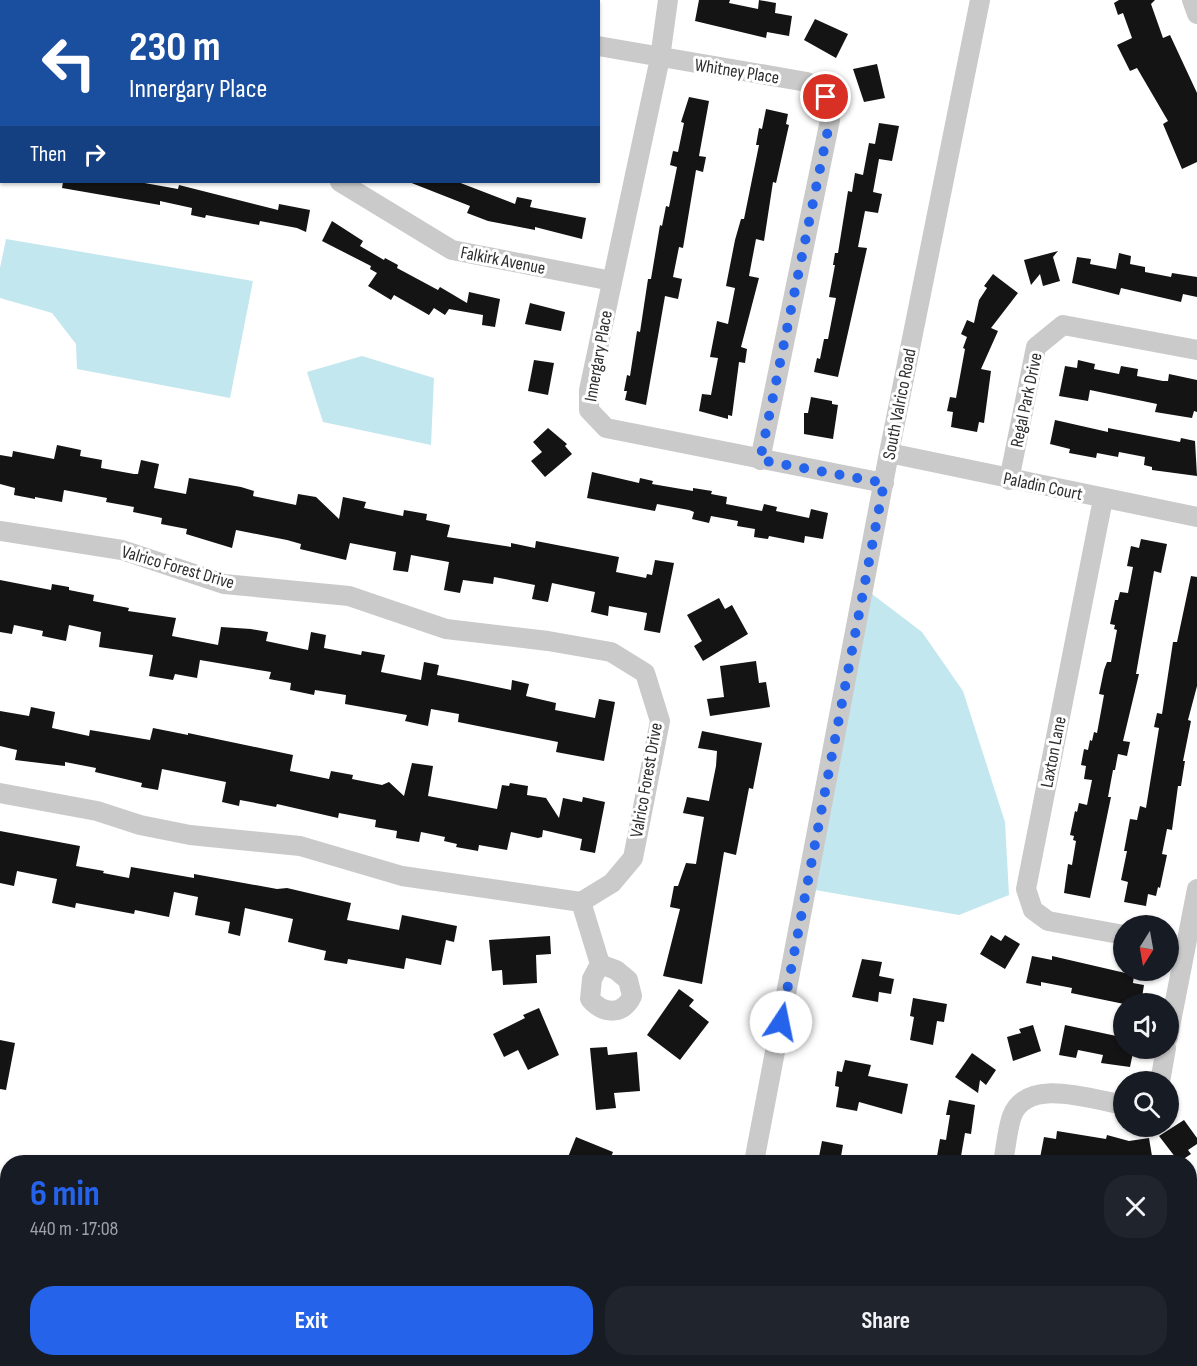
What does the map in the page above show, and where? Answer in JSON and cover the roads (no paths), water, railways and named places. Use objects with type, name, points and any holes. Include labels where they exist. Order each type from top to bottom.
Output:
[{"type":"street","name":"Innergary Place","points":[[668,0],[660,58],[589,390],[589,410],[606,429],[884,483]]},
{"type":"street","name":"South Valrico Road","points":[[755,1155],[889,453],[980,0]]},
{"type":"street","points":[[1192,0],[1197,14]]},
{"type":"street","name":"Whitney Place","points":[[600,46],[807,82],[826,97],[830,120],[760,460]]},
{"type":"street","name":"Falkirk Avenue","points":[[342,183],[452,250],[612,281]]},
{"type":"street","name":"Regal Park Drive","points":[[1009,480],[1036,347],[1063,325],[1197,351]]},
{"type":"street","name":"Paladin Court","points":[[889,453],[1009,480],[1197,517]]},
{"type":"street","name":"Laxton Lane","points":[[1103,499],[1026,889],[1033,910],[1048,921],[1113,933]]},
{"type":"street","name":"Valrico Forest Drive","points":[[0,531],[122,550],[224,584],[349,596],[446,629],[548,641],[611,652],[645,673],[660,722],[633,858],[612,883],[581,902]]},
{"type":"street","points":[[0,793],[97,811],[140,825],[190,835],[300,846],[402,876],[581,902],[600,964]]},
{"type":"street","points":[[1179,939],[1197,889]]},
{"type":"street","points":[[1004,1155],[1012,1115],[1023,1100],[1049,1092],[1113,1104]]},
{"type":"water","points":[[6,239],[253,281],[230,398],[77,369],[76,344],[52,313],[0,298],[0,268]]},
{"type":"water","points":[[362,356],[434,378],[431,445],[323,422],[307,372]]},
{"type":"water","points":[[872,594],[922,632],[963,691],[1005,822],[1009,895],[959,915],[815,890]]}]
